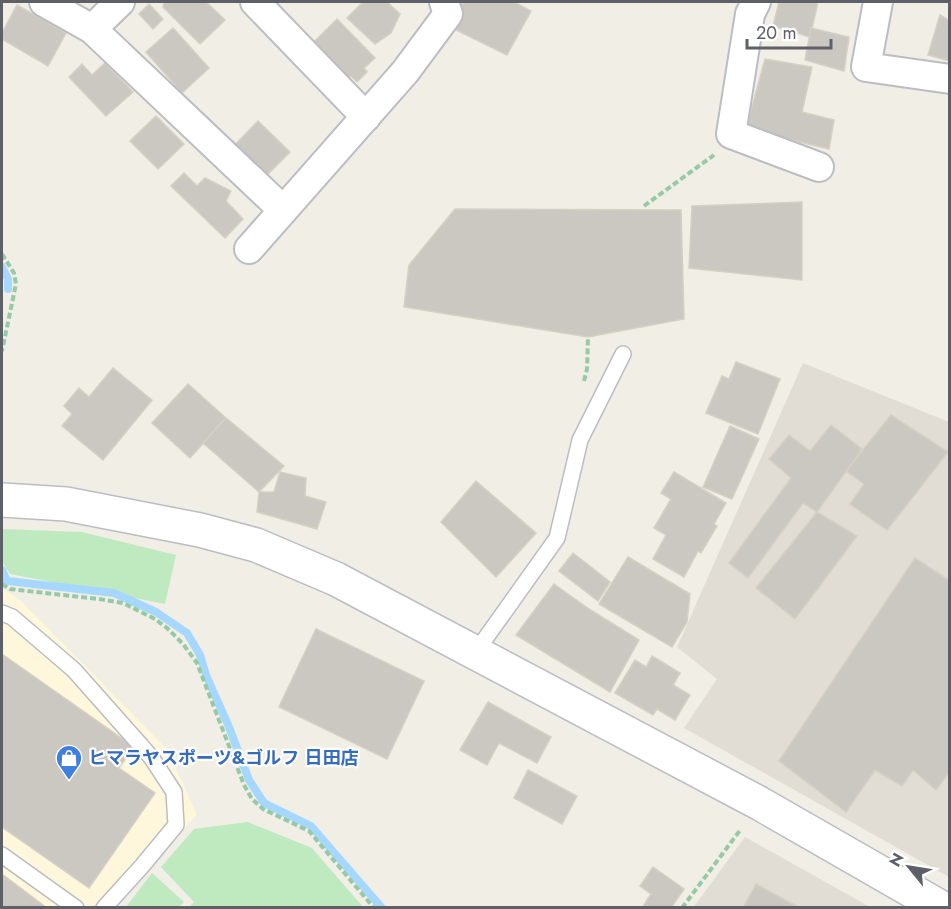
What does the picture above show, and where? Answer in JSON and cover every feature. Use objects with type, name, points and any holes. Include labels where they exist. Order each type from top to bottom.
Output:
[{"type":"street","points":[[44,2],[92,29],[284,210]]},
{"type":"street","points":[[92,29],[120,2]]},
{"type":"street","points":[[255,2],[366,117]]},
{"type":"street","points":[[249,249],[405,72],[448,14],[444,2]]},
{"type":"street","points":[[756,2],[750,14],[731,134],[819,167]]},
{"type":"street","points":[[878,2],[866,67],[950,79]]},
{"type":"street","points":[[2,500],[66,504],[200,530],[256,545],[336,579],[759,803],[942,908]]},
{"type":"lane","points":[[475,653],[557,538],[580,440],[623,354]]},
{"type":"lane","points":[[2,613],[12,617],[74,670],[151,757],[174,792],[177,825],[104,908]]},
{"type":"lane","points":[[2,855],[76,908]]},
{"type":"path","points":[[644,206],[721,151],[731,134]]},
{"type":"path","points":[[2,254],[14,273],[16,284],[2,351]]},
{"type":"path","points":[[2,584],[9,589],[123,603],[155,619],[167,628],[197,663],[244,786],[252,799],[263,809],[309,831],[374,908]]},
{"type":"path","points":[[682,908],[759,803]]},
{"type":"shaded area","points":[[803,363],[949,422],[949,877],[684,728],[717,679],[677,647]]},
{"type":"shaded area","points":[[2,588],[21,601],[167,749],[197,815],[112,907],[2,907]]},
{"type":"shaded area","points":[[745,837],[870,907],[693,908]]},
{"type":"green space","points":[[2,529],[82,532],[176,555],[165,604],[10,574],[2,562]]},
{"type":"green space","points":[[248,822],[312,848],[363,907],[189,907],[194,902],[161,867],[194,829]]},
{"type":"green space","points":[[152,873],[184,902],[179,907],[126,907]]},
{"type":"building","points":[[164,2],[206,2],[225,20],[200,44],[163,7]]},
{"type":"building","points":[[363,2],[387,2],[400,14],[391,33],[375,44],[347,18]]},
{"type":"building","points":[[463,2],[514,2],[531,11],[507,55],[450,27]]},
{"type":"building","points":[[779,2],[818,2],[810,37],[773,26]]},
{"type":"building","points":[[149,4],[163,19],[153,29],[139,14]]},
{"type":"building","points":[[17,5],[66,33],[48,66],[2,39],[2,33]]},
{"type":"building","points":[[940,15],[950,21],[950,61],[928,55]]},
{"type":"building","points":[[337,19],[375,58],[364,68],[367,72],[357,82],[351,76],[345,82],[310,46]]},
{"type":"building","points":[[173,28],[209,68],[182,93],[146,52]]},
{"type":"building","points":[[811,28],[849,37],[844,71],[805,60]]},
{"type":"building","points":[[765,59],[812,67],[802,112],[834,120],[829,149],[746,129]]},
{"type":"building","points":[[105,63],[133,92],[106,116],[69,77],[82,64],[92,75]]},
{"type":"building","points":[[156,116],[184,144],[158,169],[130,141]]},
{"type":"building","points":[[258,121],[290,152],[261,181],[229,151]]},
{"type":"building","points":[[184,173],[197,186],[205,178],[231,191],[226,201],[243,219],[225,238],[171,186]]},
{"type":"building","points":[[802,202],[802,280],[689,268],[692,206]]},
{"type":"building","points":[[455,209],[681,210],[684,319],[588,337],[404,307],[409,265]]},
{"type":"building","points":[[736,362],[780,379],[758,434],[706,413],[722,376],[729,379]]},
{"type":"building","points":[[113,368],[152,400],[103,460],[62,426],[72,414],[64,406],[79,388],[89,397]]},
{"type":"building","points":[[188,384],[226,418],[190,458],[152,423]]},
{"type":"building","points":[[891,415],[948,452],[887,530],[850,504],[864,484],[846,471]]},
{"type":"building","points":[[226,418],[284,466],[259,492],[203,443]]},
{"type":"building","points":[[831,425],[862,449],[817,512],[803,503],[748,578],[729,563],[791,478],[769,459],[789,435],[810,451]]},
{"type":"building","points":[[730,426],[759,439],[732,499],[703,487]]},
{"type":"building","points":[[280,472],[306,478],[305,496],[326,502],[317,529],[257,512],[259,492],[274,492]]},
{"type":"building","points":[[674,472],[726,503],[714,524],[717,526],[701,553],[698,551],[684,577],[653,559],[666,535],[654,528],[671,499],[661,493]]},
{"type":"building","points":[[476,481],[536,533],[496,577],[441,522]]},
{"type":"building","points":[[817,512],[857,536],[795,619],[756,588]]},
{"type":"building","points":[[573,553],[610,582],[598,601],[559,571]]},
{"type":"building","points":[[628,557],[690,594],[687,622],[672,647],[599,604]]},
{"type":"building","points":[[915,558],[950,581],[950,771],[936,790],[913,770],[902,786],[875,770],[846,812],[779,761]]},
{"type":"building","points":[[554,584],[639,640],[610,692],[516,635]]},
{"type":"building","points":[[316,629],[424,681],[387,759],[279,707]]},
{"type":"building","name":"ヒマラヤスポーツ&ゴルフ 日田店","points":[[2,654],[134,747],[119,768],[155,793],[89,888],[2,827]]},
{"type":"building","points":[[652,656],[680,673],[673,685],[690,695],[675,720],[657,709],[653,715],[615,693],[635,660],[646,667]]},
{"type":"building","points":[[488,702],[551,737],[537,763],[499,743],[487,765],[460,750]]},
{"type":"building","points":[[528,770],[577,796],[562,824],[514,798]]},
{"type":"building","points":[[653,867],[684,889],[671,908],[642,908],[651,894],[640,886]]},
{"type":"building","points":[[2,874],[47,908],[2,908]]},
{"type":"building","points":[[756,884],[800,908],[743,908]]},
{"type":"waterway","points":[[2,267],[8,279],[8,289]]},
{"type":"waterway","points":[[2,570],[7,581],[114,593],[156,612],[187,633],[200,655],[249,780],[264,803],[311,826],[382,908]]},
{"type":"place","name":"ヒマラヤスポーツ&ゴルフ 日田店","points":[[69,781]]}]
